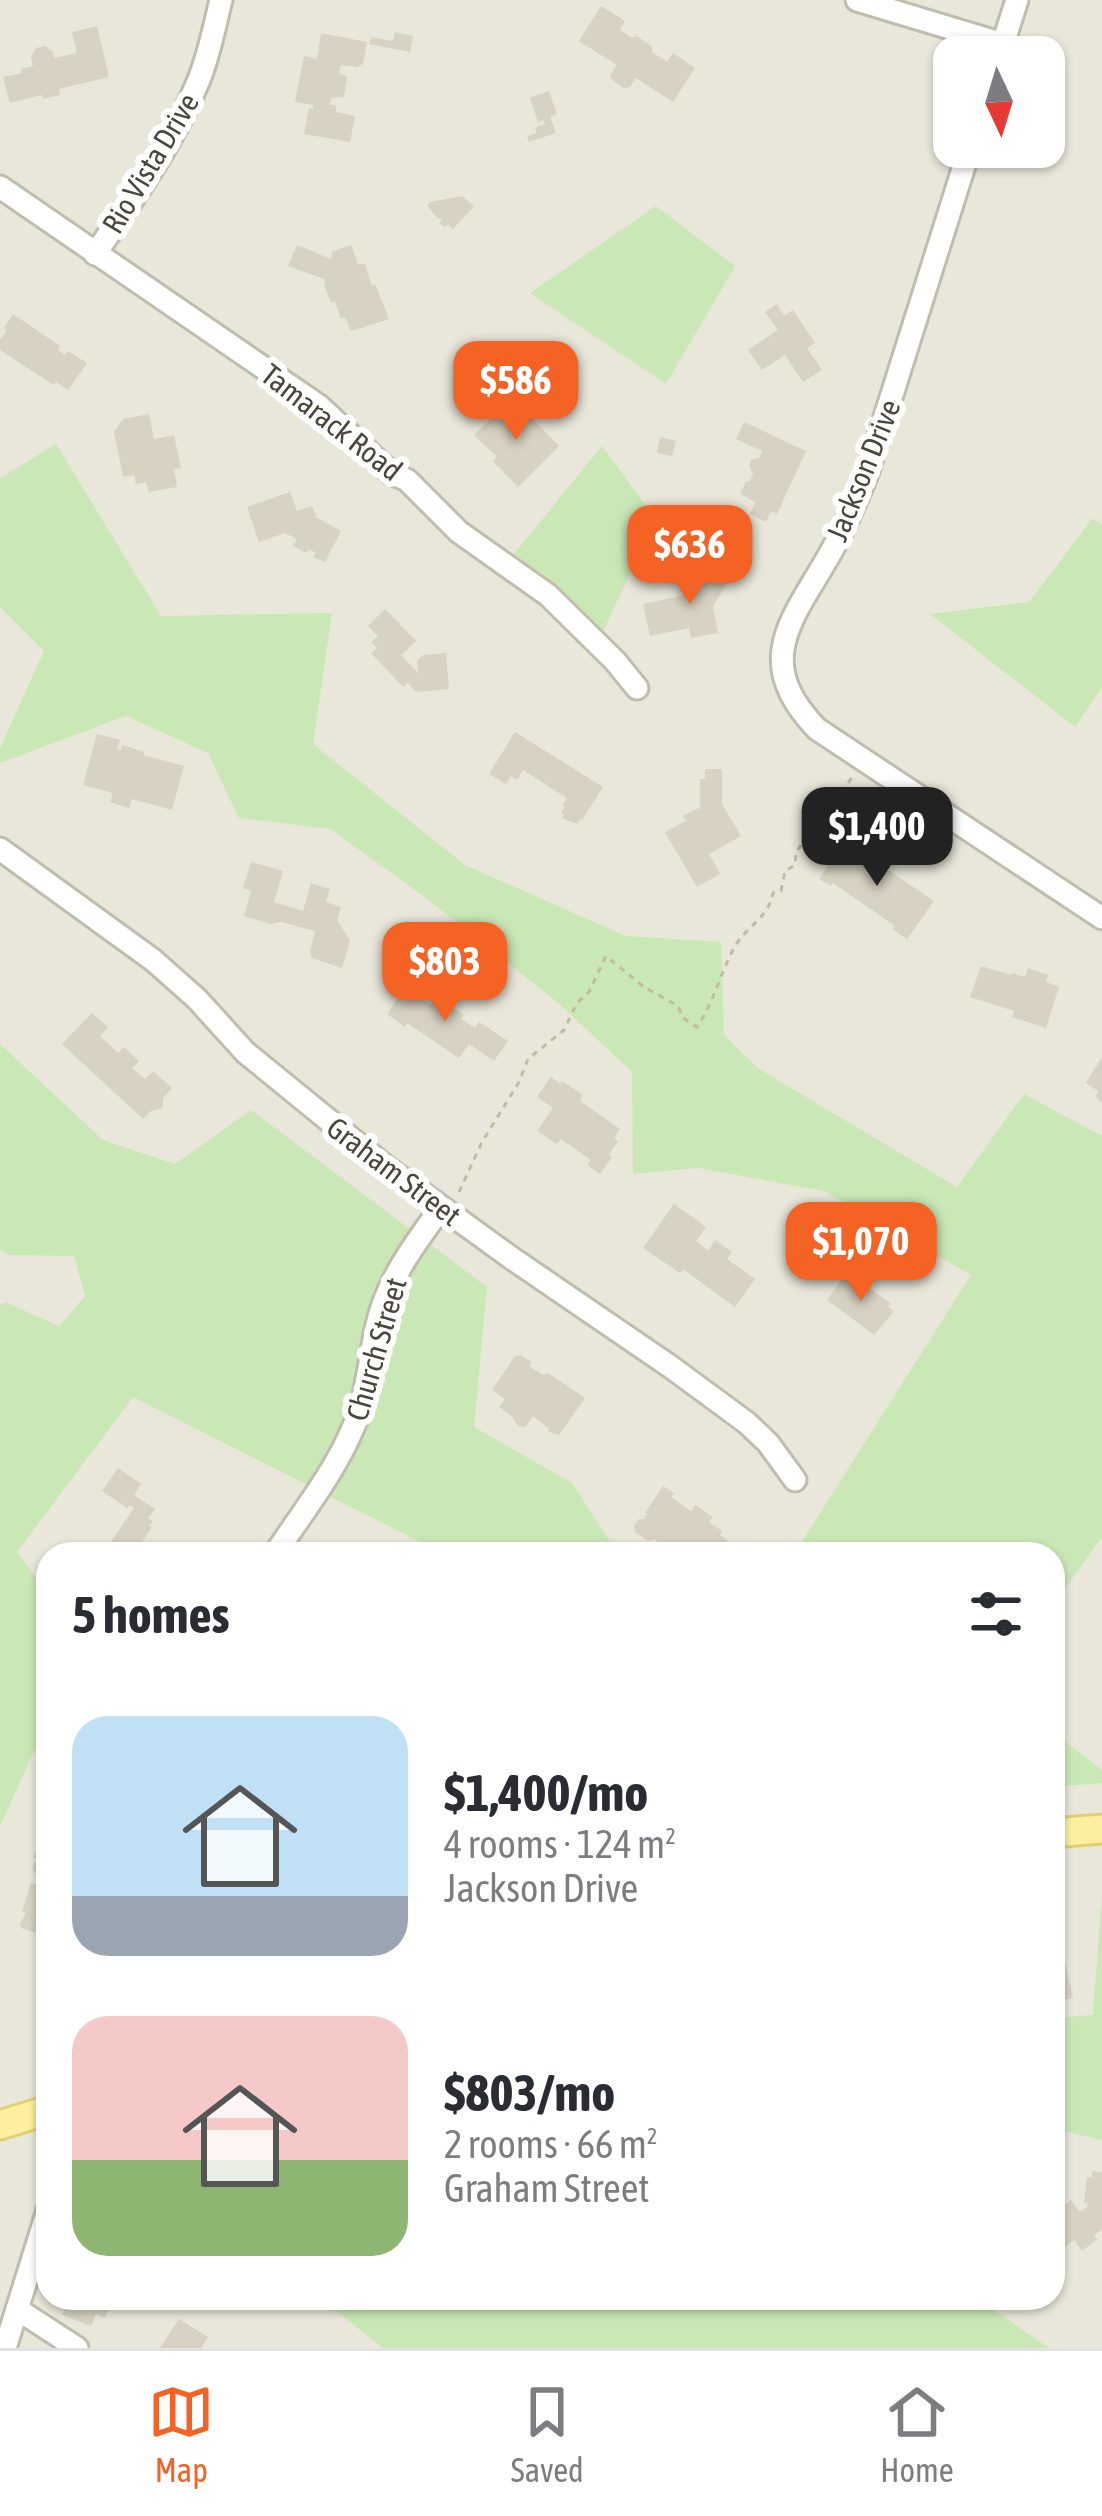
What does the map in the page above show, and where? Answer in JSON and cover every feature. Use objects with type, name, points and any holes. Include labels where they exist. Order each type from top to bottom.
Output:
[{"type":"main road","points":[[1065,1832],[1102,1829]]},
{"type":"main road","points":[[0,2126],[36,2114]]},
{"type":"street","name":"Rio Vista Drive","points":[[95,254],[180,121],[207,58],[221,0]]},
{"type":"street","points":[[857,0],[959,36]]},
{"type":"street","points":[[1005,36],[1016,0]]},
{"type":"street","name":"Jackson Drive","points":[[963,168],[867,474],[848,520],[786,632],[784,674],[802,714],[817,729],[1102,918]]},
{"type":"street","name":"Tamarack Road","points":[[0,187],[319,406],[391,473],[407,480],[459,532],[548,595],[637,688]]},
{"type":"street","name":"Graham Street","points":[[0,850],[153,960],[245,1052],[332,1125],[747,1423],[795,1480]]},
{"type":"street","name":"Church Street","points":[[283,1542],[353,1430],[387,1294],[408,1252],[442,1208]]},
{"type":"street","points":[[5,2348],[36,2248]]},
{"type":"street","points":[[17,2308],[77,2348]]},
{"type":"path","points":[[442,1208],[448,1196],[458,1195],[529,1059],[564,1030],[606,956],[644,987],[678,1006],[683,1018],[697,1027],[735,944],[772,903],[773,893],[782,891],[785,871],[795,866],[796,852],[865,760]]},
{"type":"shaded area","points":[[0,0],[1102,0],[1102,2348],[1049,2348],[994,2310],[1065,2310],[1065,1542],[36,1542],[36,2310],[338,2313],[383,2348],[0,2348]]},
{"type":"green space","points":[[656,206],[735,266],[666,384],[530,293]]},
{"type":"green space","points":[[56,444],[161,616],[332,613],[313,744],[465,865],[626,936],[721,942],[724,1035],[758,1068],[957,1187],[1024,1094],[1102,1136],[1102,1537],[1065,1589],[1065,1542],[802,1542],[971,1275],[824,1191],[698,1168],[633,1174],[632,1072],[557,1002],[330,829],[239,818],[208,753],[126,716],[0,763],[0,748],[44,651],[0,607],[0,478]]},
{"type":"green space","points":[[602,446],[656,519],[602,633],[514,554]]},
{"type":"green space","points":[[1093,518],[1102,525],[1102,687],[1075,727],[930,614],[1029,602]]},
{"type":"green space","points":[[0,1044],[103,1140],[175,1164],[251,1110],[487,1287],[474,1427],[572,1483],[610,1542],[420,1542],[133,1397],[17,1552],[36,1578],[36,1747],[0,1826],[0,1305],[5,1302],[59,1326],[85,1296],[74,1256],[9,1255],[0,1249]]},
{"type":"green space","points":[[1065,1741],[1102,1770],[1102,1783],[1065,1786]]},
{"type":"green space","points":[[1102,1891],[1102,2140],[1065,2132],[1065,2017],[1093,2015]]},
{"type":"green space","points":[[323,2310],[994,2310],[1049,2348],[383,2348],[338,2313]]},
{"type":"building","points":[[601,6],[625,21],[620,30],[637,36],[667,62],[673,53],[695,68],[673,102],[636,78],[624,88],[610,75],[617,65],[579,41]]},
{"type":"building","points":[[97,26],[109,77],[59,89],[60,95],[10,103],[3,77],[33,66],[36,48],[45,46],[54,58],[77,53],[72,32]]},
{"type":"building","points":[[395,32],[413,36],[410,52],[369,44],[371,37],[393,41]]},
{"type":"building","points":[[321,33],[367,42],[363,64],[341,65],[339,73],[347,77],[344,97],[331,98],[336,112],[355,116],[350,142],[304,134],[313,105],[295,102],[304,56],[317,59]]},
{"type":"building","points":[[549,91],[557,114],[550,117],[556,133],[529,142],[527,136],[545,124],[538,122],[530,98]]},
{"type":"building","points":[[462,196],[474,206],[453,229],[439,223],[442,219],[427,205],[430,202]]},
{"type":"building","points":[[297,245],[331,259],[332,252],[351,245],[358,264],[365,264],[389,319],[351,331],[335,301],[331,303],[324,279],[288,266]]},
{"type":"building","points":[[777,304],[784,316],[793,310],[815,343],[807,348],[822,370],[803,382],[785,355],[762,370],[748,350],[778,330],[765,312]]},
{"type":"building","points":[[13,314],[60,346],[58,350],[65,355],[68,351],[87,363],[68,390],[0,350],[4,328]]},
{"type":"building","points":[[506,404],[517,415],[523,409],[559,446],[518,487],[474,435]]},
{"type":"building","points":[[149,414],[154,439],[174,435],[181,468],[174,469],[177,487],[149,492],[146,482],[136,484],[134,475],[123,477],[114,432],[123,419]]},
{"type":"building","points":[[744,422],[806,451],[777,514],[771,511],[766,522],[750,514],[755,502],[740,494],[753,474],[751,460],[762,451],[736,439]]},
{"type":"building","points":[[660,437],[676,441],[672,456],[657,453]]},
{"type":"building","points":[[290,492],[297,511],[312,506],[317,518],[341,531],[325,562],[313,557],[316,553],[309,549],[306,553],[293,546],[297,539],[285,533],[259,542],[247,507]]},
{"type":"building","points":[[715,560],[734,571],[713,607],[718,633],[691,638],[689,628],[650,636],[643,604],[694,593]]},
{"type":"building","points":[[385,609],[416,641],[401,655],[418,673],[417,661],[423,655],[446,653],[449,689],[416,692],[408,683],[403,687],[371,653],[377,648],[371,642],[378,636],[368,626]]},
{"type":"building","points":[[515,732],[603,787],[577,824],[562,818],[567,798],[523,770],[517,780],[511,776],[506,784],[489,774]]},
{"type":"building","points":[[97,734],[120,740],[117,749],[122,745],[184,766],[172,810],[132,799],[129,808],[110,802],[113,793],[83,785]]},
{"type":"building","points":[[705,769],[722,769],[722,804],[741,836],[709,854],[720,874],[697,887],[665,832],[686,821],[683,816],[700,811],[700,779],[705,779]]},
{"type":"building","points":[[845,841],[934,901],[907,939],[833,883],[819,879]]},
{"type":"building","points":[[251,862],[283,871],[274,902],[303,911],[311,883],[330,889],[326,902],[341,907],[337,920],[350,941],[342,968],[312,958],[315,931],[244,916],[251,891],[243,888]]},
{"type":"building","points":[[981,966],[1025,977],[1028,968],[1048,975],[1046,982],[1059,987],[1046,1028],[1012,1017],[1014,1011],[970,997]]},
{"type":"building","points":[[405,987],[431,1005],[442,989],[456,998],[450,1006],[464,1015],[461,1019],[475,1028],[479,1022],[508,1041],[494,1061],[469,1044],[459,1058],[387,1014]]},
{"type":"building","points":[[92,1013],[108,1027],[100,1036],[118,1053],[124,1047],[139,1061],[132,1068],[145,1079],[153,1071],[172,1088],[163,1098],[163,1108],[143,1119],[62,1044]]},
{"type":"building","points":[[1102,1057],[1102,1103],[1096,1097],[1098,1091],[1086,1083]]},
{"type":"building","points":[[551,1077],[583,1095],[580,1101],[620,1129],[609,1154],[612,1157],[600,1174],[587,1165],[591,1160],[561,1139],[557,1144],[537,1131],[553,1108],[537,1097]]},
{"type":"building","points":[[674,1204],[706,1227],[696,1241],[708,1251],[715,1240],[732,1252],[727,1259],[755,1279],[735,1307],[683,1269],[680,1273],[643,1248]]},
{"type":"building","points":[[847,1272],[894,1311],[874,1335],[827,1300]]},
{"type":"building","points":[[515,1356],[531,1362],[530,1367],[548,1373],[585,1398],[559,1435],[533,1416],[520,1427],[499,1407],[505,1399],[492,1390]]},
{"type":"building","points":[[118,1468],[141,1484],[134,1495],[155,1509],[148,1518],[152,1527],[142,1542],[111,1542],[134,1508],[102,1491]]},
{"type":"building","points":[[663,1486],[691,1511],[695,1505],[713,1517],[709,1522],[730,1542],[648,1541],[634,1526]]},
{"type":"building","points":[[31,1883],[36,1884],[36,1933],[20,1924]]},
{"type":"building","points":[[1065,1963],[1073,1998],[1065,2000]]},
{"type":"building","points":[[1092,2171],[1102,2172],[1102,2230],[1082,2251],[1074,2240],[1065,2247],[1065,2204],[1071,2200],[1080,2212],[1087,2207],[1087,2177],[1092,2178]]},
{"type":"building","points":[[64,2310],[108,2310],[105,2318],[96,2314],[91,2326],[62,2315]]},
{"type":"building","points":[[179,2319],[208,2337],[201,2348],[160,2348]]}]
